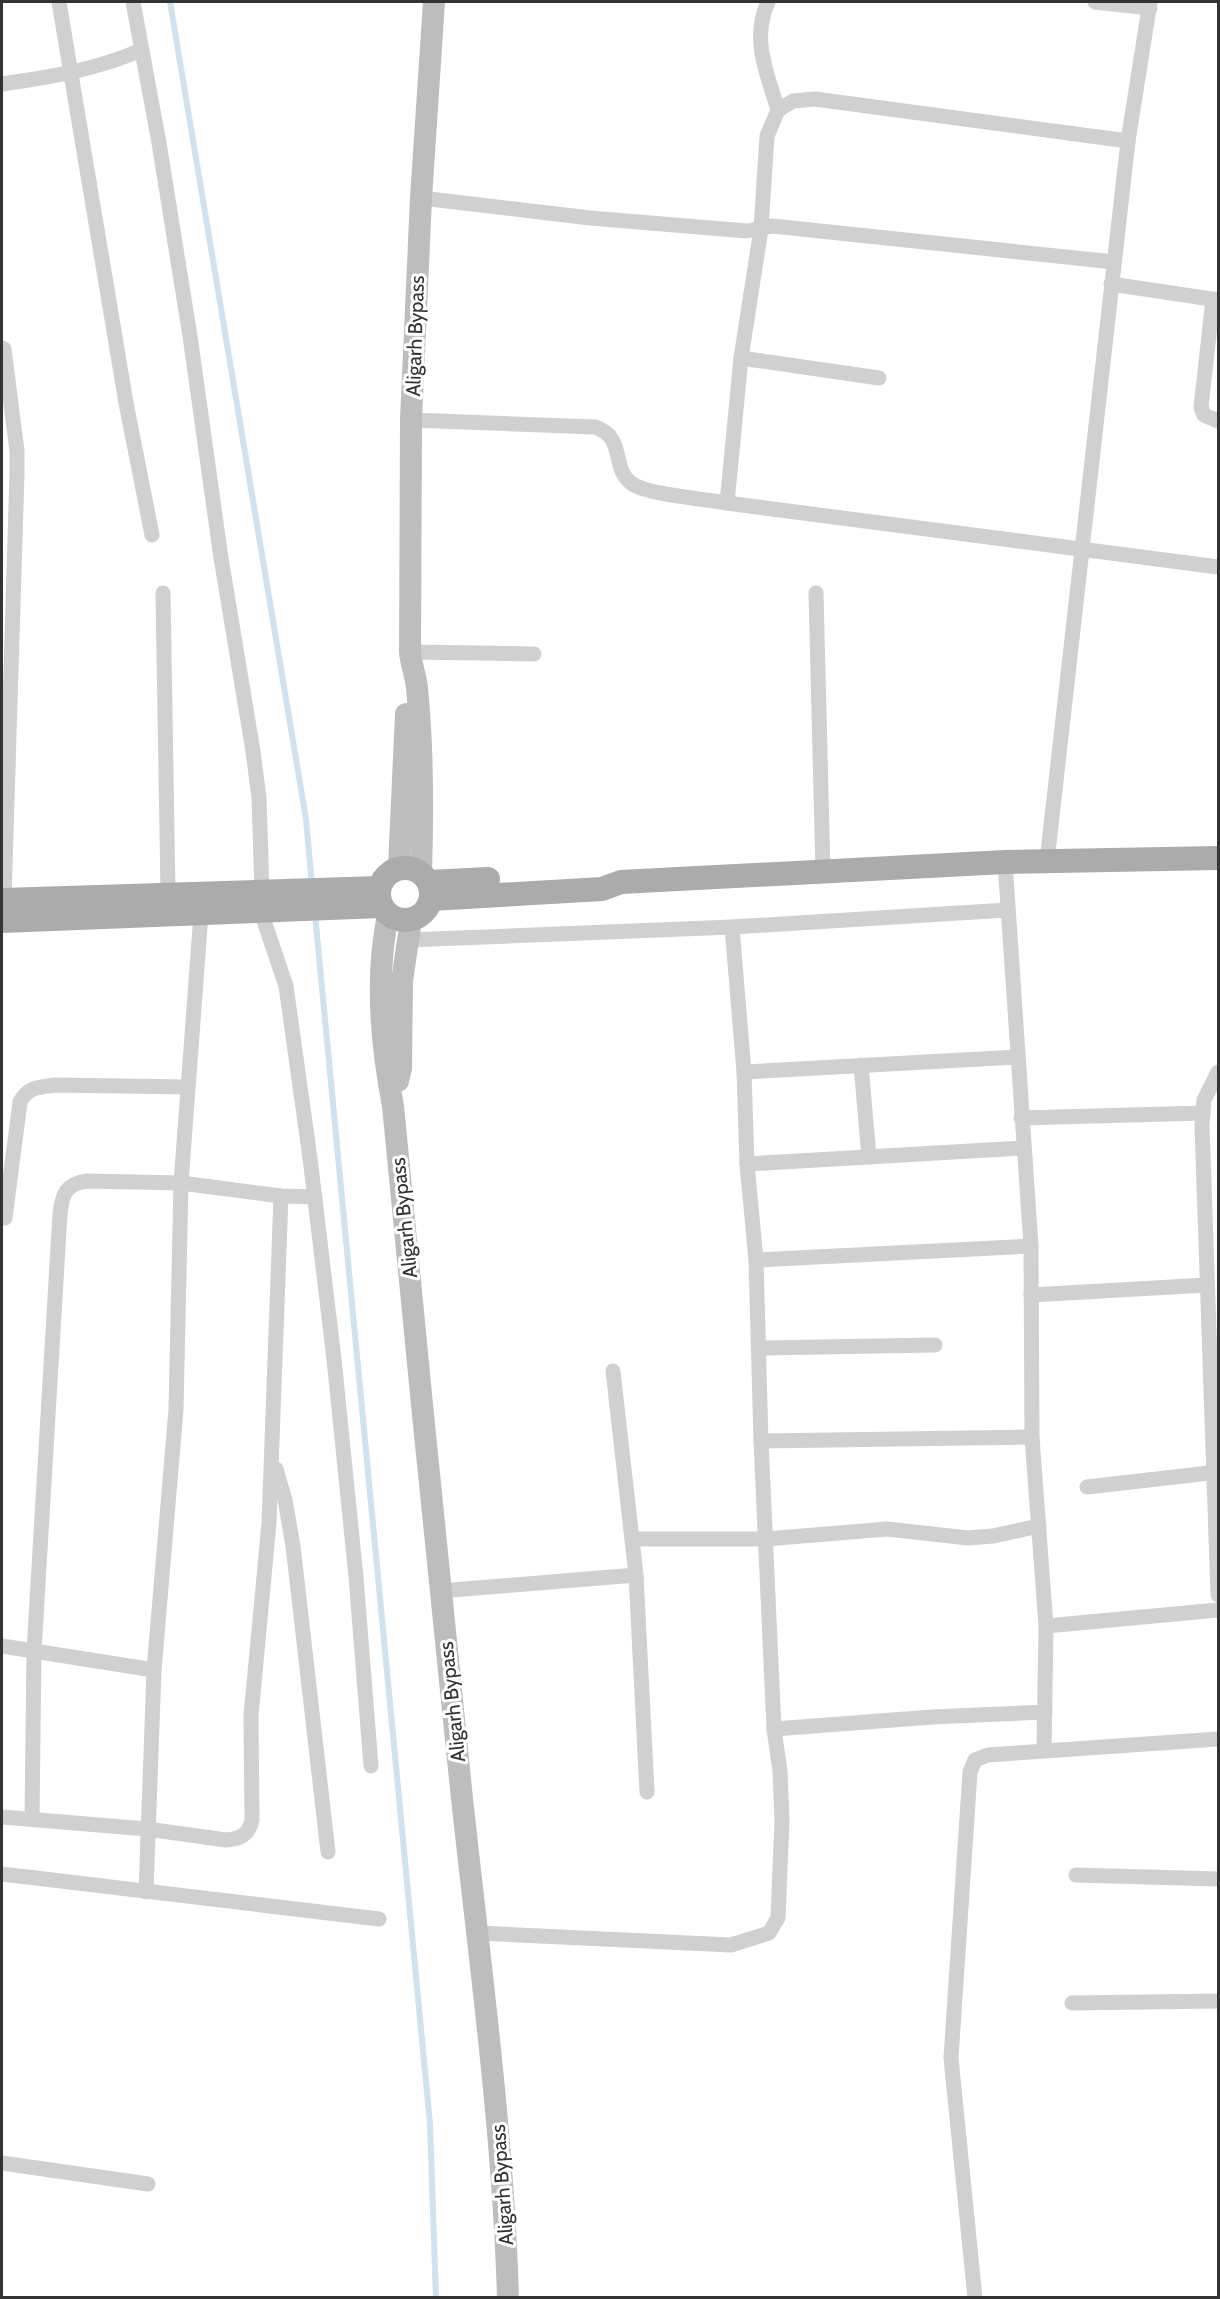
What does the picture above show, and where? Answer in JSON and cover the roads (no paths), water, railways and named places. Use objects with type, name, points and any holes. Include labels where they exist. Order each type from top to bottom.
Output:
[{"type":"main road","name":"Aligarh Bypass","points":[[420,880],[407,695],[411,662],[411,420],[421,198],[434,2]]},
{"type":"main road","points":[[384,909],[380,882],[388,873],[420,880],[602,889],[621,882],[1005,862],[1218,858]]},
{"type":"main road","points":[[2,907],[168,893],[384,909],[422,914],[420,880]]},
{"type":"main road","points":[[2,907],[201,914],[272,901]]},
{"type":"main road","name":"Aligarh Bypass","points":[[384,909],[402,981],[401,1068],[393,1106]]},
{"type":"main road","name":"Aligarh Bypass","points":[[384,909],[381,977],[386,1070],[393,1106],[440,1591],[499,2135],[508,2298]]},
{"type":"street","points":[[59,2],[126,403],[152,535]]},
{"type":"street","points":[[133,2],[159,143],[188,324],[220,558],[253,751],[272,901],[315,1197],[355,1566],[371,1766]]},
{"type":"street","points":[[768,2],[759,26],[760,45],[778,110]]},
{"type":"street","points":[[1047,861],[1128,141],[1150,5],[1095,2]]},
{"type":"street","points":[[2,84],[70,74],[116,61],[141,50]]},
{"type":"street","points":[[727,503],[741,358],[761,229],[767,136],[778,110],[793,101],[815,99],[1128,141]]},
{"type":"street","points":[[421,198],[590,218],[747,231],[772,226],[1114,262]]},
{"type":"street","points":[[1112,284],[1216,300],[1201,407],[1204,415],[1218,421]]},
{"type":"street","points":[[2,344],[9,449],[2,907]]},
{"type":"street","points":[[741,358],[879,378]]},
{"type":"street","points":[[411,420],[595,427],[606,430],[615,442],[623,471],[631,482],[647,489],[727,503],[1218,567]]},
{"type":"street","points":[[163,593],[168,893]]},
{"type":"street","points":[[816,593],[823,872]]},
{"type":"street","points":[[411,662],[534,654]]},
{"type":"street","points":[[1005,862],[1031,1246],[1032,1437],[1046,1626],[1044,1750]]},
{"type":"street","points":[[384,909],[732,927],[1007,910]]},
{"type":"street","points":[[146,1892],[154,1670],[176,1410],[181,1183],[201,914]]},
{"type":"street","points":[[477,1933],[731,1945],[769,1933],[778,1918],[782,1821],[780,1771],[774,1729],[761,1441],[756,1260],[747,1164],[744,1072],[732,927]]},
{"type":"street","points":[[744,1072],[1017,1057]]},
{"type":"street","points":[[861,1065],[869,1157]]},
{"type":"street","points":[[1218,1072],[1204,1100],[1203,1113],[1218,1595]]},
{"type":"street","points":[[5,1218],[20,1102],[25,1093],[35,1087],[55,1085],[188,1087]]},
{"type":"street","points":[[1021,1118],[1203,1113]]},
{"type":"street","points":[[747,1164],[1023,1148]]},
{"type":"street","points":[[32,1819],[34,1651],[61,1201],[66,1190],[75,1183],[87,1181],[181,1183],[281,1196],[315,1197]]},
{"type":"street","points":[[2,1817],[147,1829],[226,1840],[246,1835],[250,1828],[251,1716],[269,1523],[281,1196]]},
{"type":"street","points":[[756,1260],[1031,1246]]},
{"type":"street","points":[[1031,1295],[1207,1285]]},
{"type":"street","points":[[759,1348],[935,1345]]},
{"type":"street","points":[[613,1371],[636,1575],[647,1791]]},
{"type":"street","points":[[761,1441],[1032,1437]]},
{"type":"street","points":[[272,1455],[285,1500],[293,1546],[328,1852]]},
{"type":"street","points":[[1087,1487],[1216,1473]]},
{"type":"street","points":[[632,1539],[766,1539],[887,1529],[968,1538],[993,1536],[1038,1526]]},
{"type":"street","points":[[440,1591],[636,1575]]},
{"type":"street","points":[[1046,1626],[1218,1610]]},
{"type":"street","points":[[2,1646],[154,1670]]},
{"type":"street","points":[[774,1729],[932,1717],[1045,1712]]},
{"type":"street","points":[[975,2298],[951,2058],[970,1772],[975,1760],[988,1755],[1044,1750],[1218,1739]]},
{"type":"street","points":[[2,1874],[379,1919]]},
{"type":"street","points":[[1076,1875],[1218,1879]]},
{"type":"street","points":[[1072,2003],[1218,2001]]},
{"type":"street","points":[[2,2163],[148,2184]]},
{"type":"waterway","points":[[170,2],[306,819],[312,886]]},
{"type":"waterway","points":[[315,914],[430,2124],[436,2298]]}]
